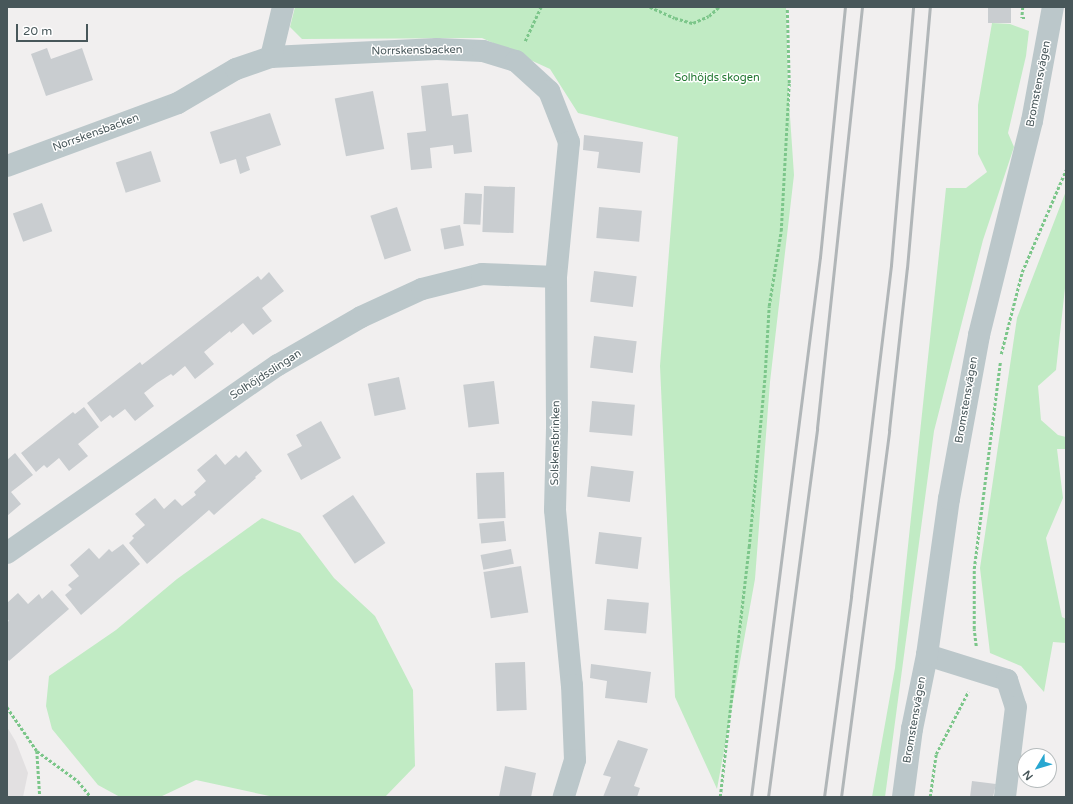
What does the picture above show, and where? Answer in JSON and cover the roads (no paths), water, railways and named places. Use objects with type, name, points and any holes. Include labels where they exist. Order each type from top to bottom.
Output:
[{"type":"street","points":[[271,57],[283,7]]},
{"type":"street","name":"Bromstensvägen","points":[[903,797],[912,729],[927,655],[949,499],[979,335],[1032,121],[1053,7]]},
{"type":"street","name":"Norrskensbacken","points":[[7,166],[178,103],[236,69],[271,57],[437,49],[484,51],[516,61],[549,91]]},
{"type":"street","name":"Solskensbrinken","points":[[549,91],[569,142],[556,277],[557,428],[555,510],[572,685],[575,760],[564,797]]},
{"type":"street","name":"Solhöjdsslingan","points":[[7,553],[278,366],[361,317],[422,289],[482,274],[556,277]]},
{"type":"street","points":[[927,655],[1007,680],[1016,707],[1005,797]]},
{"type":"railway","points":[[751,797],[820,257],[845,7]]},
{"type":"railway","points":[[768,797],[817,428],[862,7]]},
{"type":"railway","points":[[824,797],[851,596],[891,265],[913,7]]},
{"type":"railway","points":[[841,797],[889,430],[907,268],[930,7]]},
{"type":"park label","name":"Solhöjds skogen","points":[[717,78]]}]
